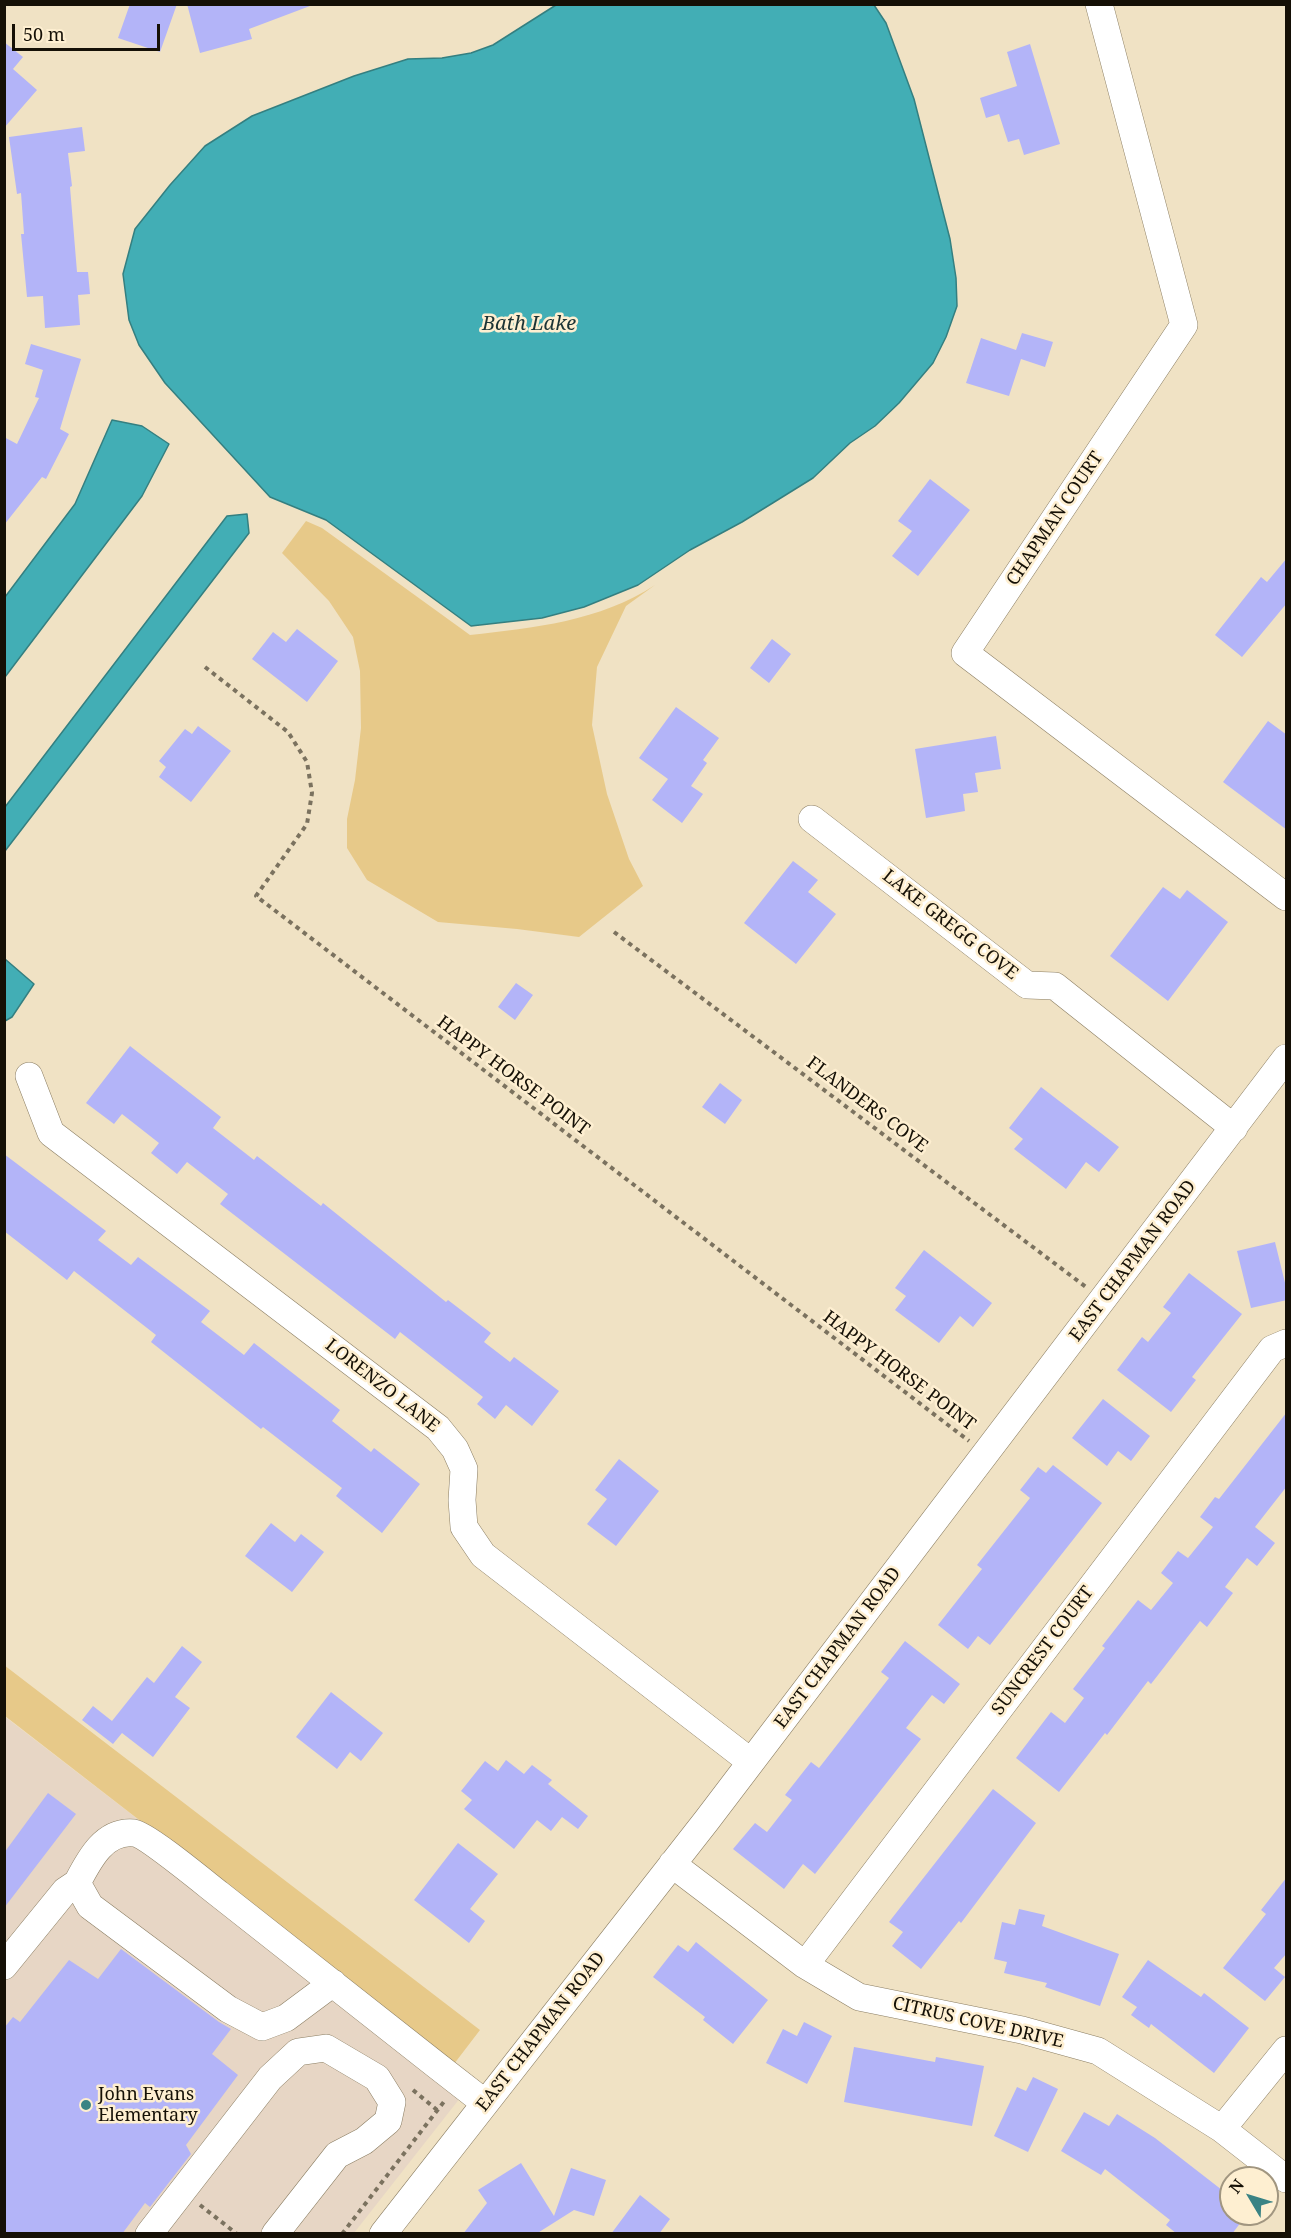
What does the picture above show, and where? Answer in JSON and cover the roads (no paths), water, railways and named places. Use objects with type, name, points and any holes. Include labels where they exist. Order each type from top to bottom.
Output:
[{"type":"street","name":"CHAPMAN COURT","points":[[1099,4],[1184,325],[965,653],[1287,897]]},
{"type":"street","name":"LAKE GREGG COVE","points":[[812,819],[1027,985],[1055,986],[1240,1120]]},
{"type":"street","name":"EAST CHAPMAN ROAD","points":[[383,2234],[751,1762],[1287,1058]]},
{"type":"street","name":"LORENZO LANE","points":[[28,1076],[51,1133],[438,1428],[455,1449],[464,1469],[462,1500],[464,1527],[483,1555],[751,1762]]},
{"type":"street","name":"SUNCREST COURT","points":[[805,1965],[1272,1349],[1287,1342]]},
{"type":"street","points":[[4,1966],[65,1891],[77,1883],[92,1854],[115,1834],[136,1833],[179,1863],[485,2103]]},
{"type":"street","name":"CITRUS COVE DRIVE","points":[[672,1864],[805,1965],[859,1997],[1022,2030],[1098,2051],[1222,2129],[1287,2179]]},
{"type":"street","points":[[77,1883],[90,1906],[228,2009],[262,2027],[286,2018],[333,1983]]},
{"type":"street","points":[[149,2234],[270,2078],[298,2052],[326,2048],[377,2078],[392,2102],[388,2121],[364,2141],[337,2155],[275,2234]]},
{"type":"street","points":[[1222,2129],[1287,2050]]},
{"type":"water","name":"Bath Lake","points":[[556,5],[874,5],[886,23],[914,99],[950,239],[956,278],[957,306],[946,337],[933,363],[899,403],[875,426],[850,443],[813,478],[742,522],[690,550],[638,585],[584,607],[542,618],[471,626],[326,520],[270,497],[165,383],[139,345],[129,320],[123,274],[135,229],[205,146],[252,116],[354,76],[408,59],[442,58],[471,53],[493,45]]},
{"type":"water","points":[[112,420],[142,426],[169,444],[142,496],[5,677],[5,597],[75,504]]},
{"type":"water","points":[[247,514],[249,533],[5,851],[5,807],[227,516]]},
{"type":"water","points":[[5,959],[34,984],[12,1017],[5,1021]]},
{"type":"place","name":"John Evans Elementary","points":[[86,2105]]}]
